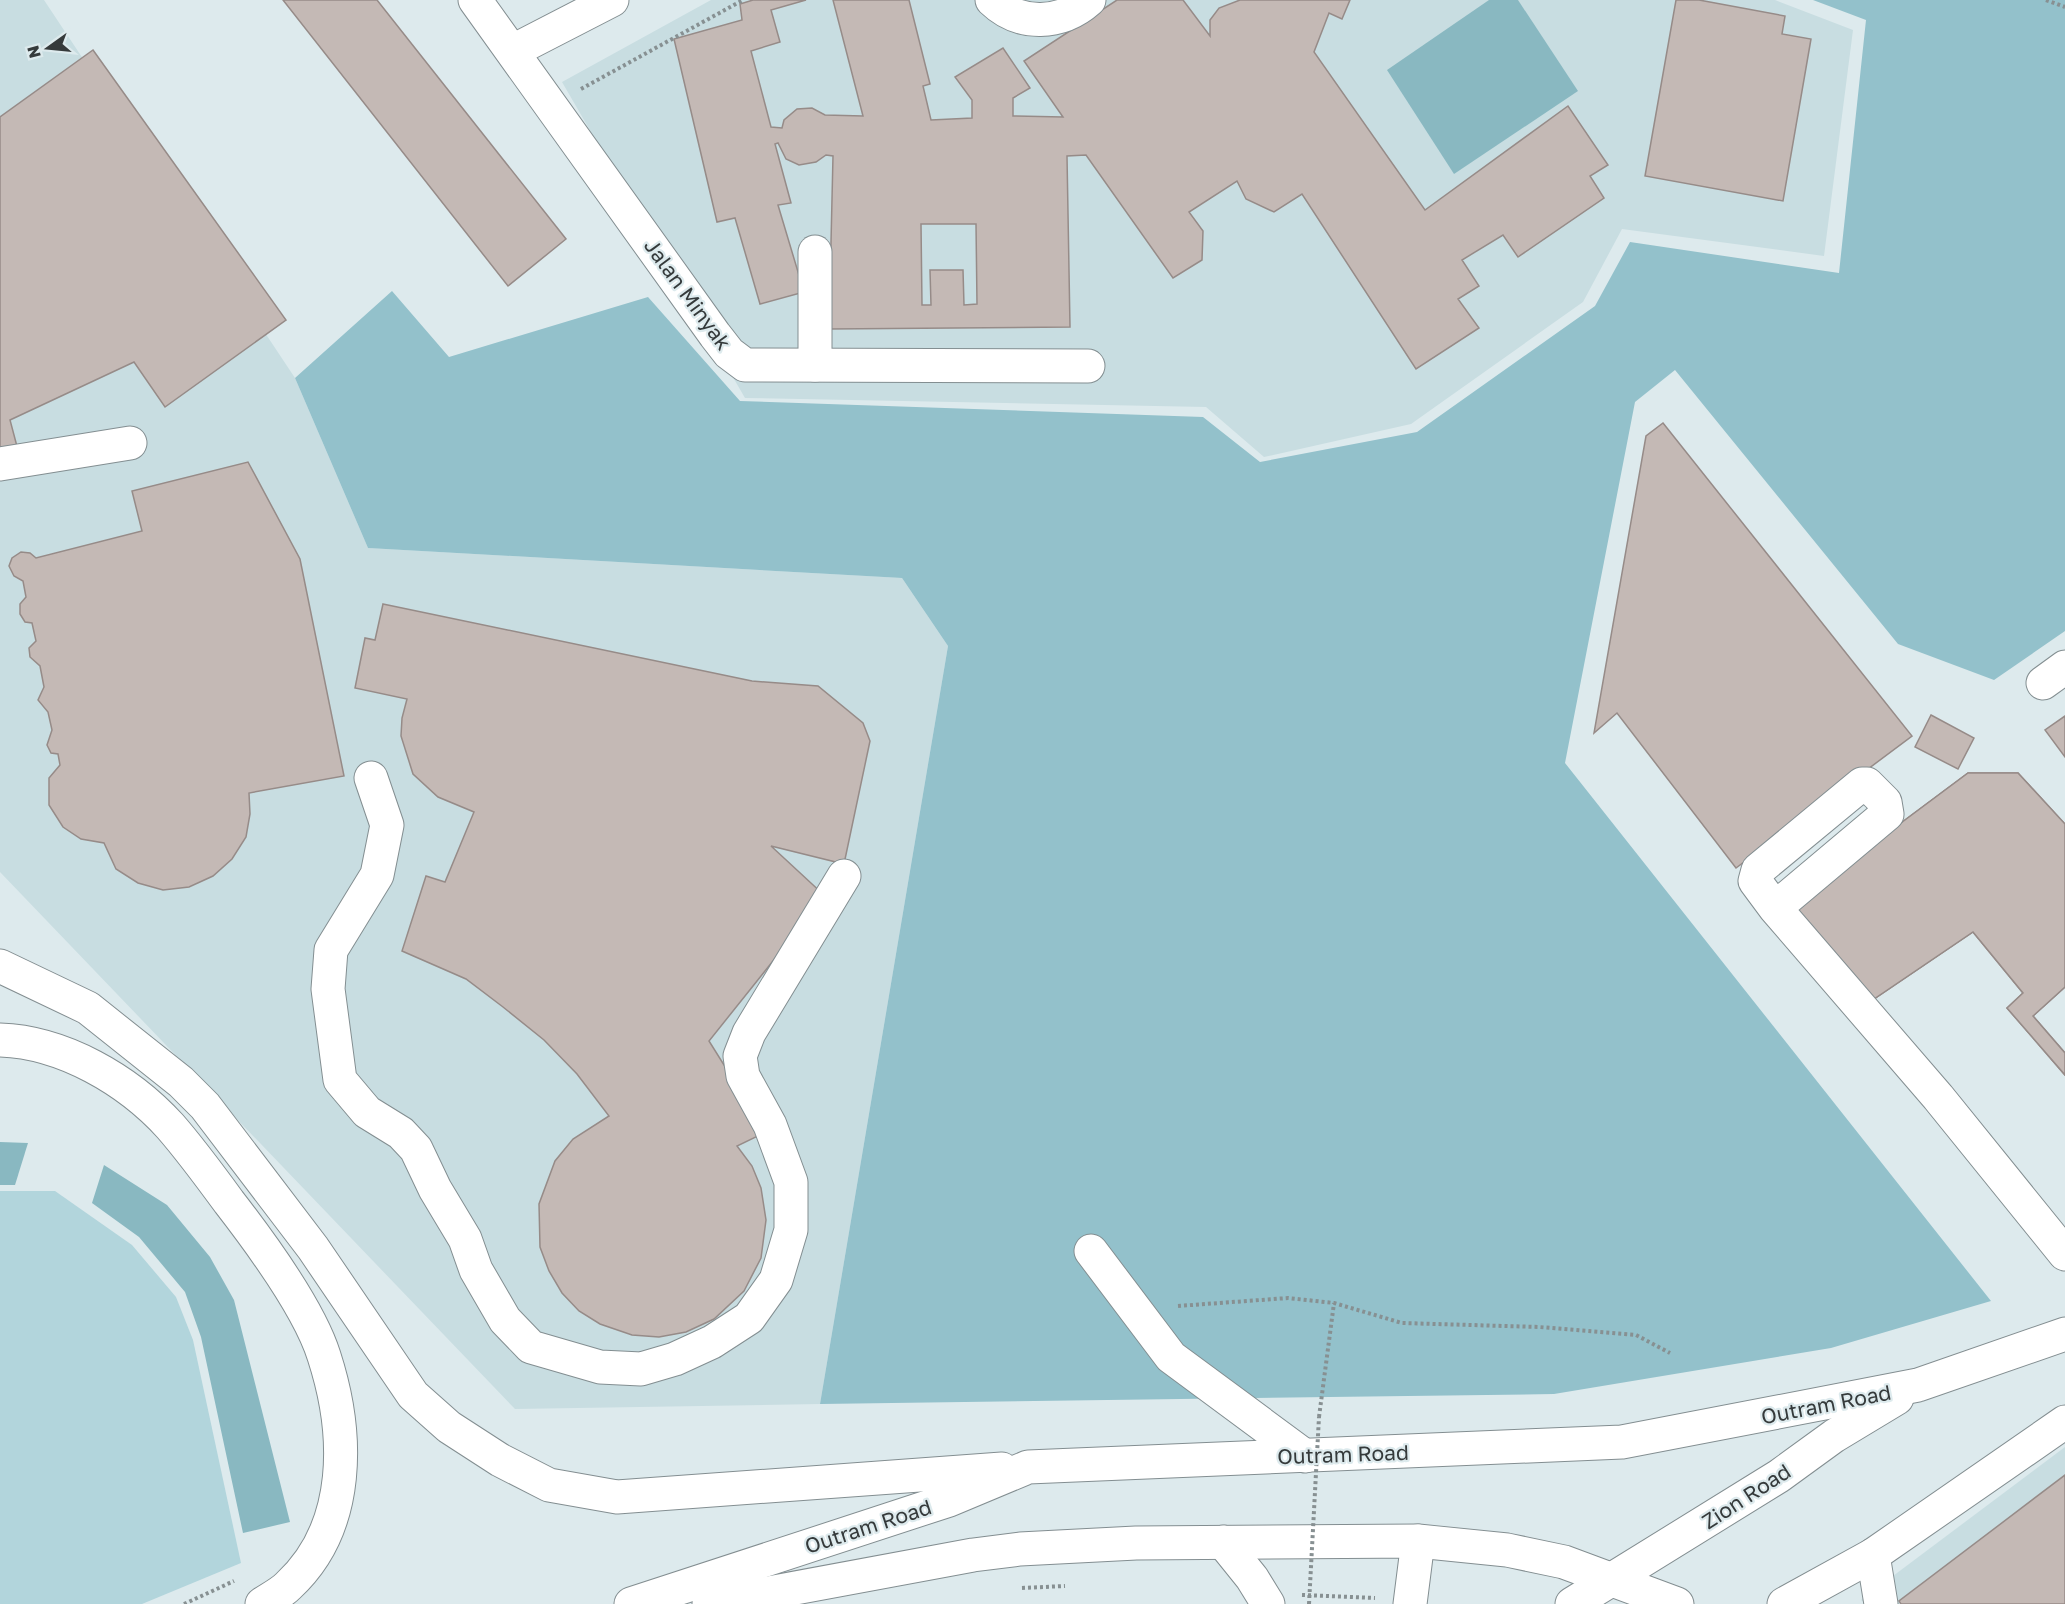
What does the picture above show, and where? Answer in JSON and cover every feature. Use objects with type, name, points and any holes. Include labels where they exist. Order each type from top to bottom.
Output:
[{"type":"main road","name":"Jalan Minyak","points":[[475,0],[729,352],[746,365],[1088,366]]},
{"type":"main road","points":[[513,51],[612,0]]},
{"type":"main road","points":[[992,0],[1001,9],[1026,19],[1053,20],[1078,10],[1089,0]]},
{"type":"main road","points":[[815,252],[815,365]]},
{"type":"main road","points":[[0,464],[130,442]]},
{"type":"main road","points":[[372,778],[387,825],[378,875],[331,950],[328,989],[340,1080],[367,1112],[401,1133],[416,1149],[435,1189],[465,1239],[476,1270],[505,1320],[531,1347],[600,1367],[641,1369],[675,1359],[712,1342],[749,1318],[776,1280],[791,1230],[791,1182],[770,1125],[743,1076],[740,1056],[749,1032],[844,876]]},
{"type":"main road","points":[[1775,908],[1930,1088],[2065,1254]]},
{"type":"main road","points":[[0,966],[88,1008],[157,1062],[205,1106],[313,1248],[413,1395],[450,1427],[500,1460],[549,1485],[617,1497],[1028,1467]]},
{"type":"main road","points":[[0,1040],[53,1049],[96,1068],[169,1125],[261,1244],[303,1313],[324,1354],[340,1428],[342,1460],[335,1506],[321,1544],[289,1586],[262,1604]]},
{"type":"main road","points":[[136,1097],[157,1062]]},
{"type":"main road","points":[[1091,1251],[1171,1357],[1305,1456]]},
{"type":"main road","name":"Outram Road","points":[[631,1604],[949,1500],[1028,1467],[1622,1442],[1713,1427],[1918,1385],[2065,1334]]},
{"type":"main road","name":"Zion Road","points":[[1572,1604],[1779,1476],[1834,1436],[1918,1385]]},
{"type":"main road","points":[[1784,1604],[1873,1555],[2065,1422]]},
{"type":"main road","points":[[1410,1604],[1418,1540]]},
{"type":"main road","name":"Outram Road","points":[[709,1604],[973,1555],[1020,1549],[1115,1544],[1418,1540],[1507,1550],[1564,1562],[1677,1604]]},
{"type":"main road","points":[[1223,1542],[1252,1578],[1282,1599]]},
{"type":"main road","points":[[1873,1555],[1881,1604]]},
{"type":"path","points":[[552,105],[743,0]]},
{"type":"path","points":[[2046,0],[2065,7]]},
{"type":"path","points":[[1138,1313],[1221,1302],[1288,1298],[1334,1303],[1402,1323],[1539,1327],[1636,1335],[1670,1353]]},
{"type":"path","points":[[1309,1604],[1319,1417],[1334,1303]]},
{"type":"path","points":[[184,1604],[241,1577]]},
{"type":"path","points":[[1018,1588],[1074,1585]]},
{"type":"path","points":[[1282,1599],[1361,1597],[1360,1604]]},
{"type":"shaded area","points":[[0,0],[44,0],[295,378],[368,548],[902,578],[948,646],[820,1404],[515,1409],[0,872]]},
{"type":"shaded area","points":[[711,0],[1775,0],[1853,30],[1824,256],[1622,229],[1583,302],[1411,424],[1264,457],[1206,407],[745,398],[562,82]]},
{"type":"shaded area","points":[[1489,0],[1518,0],[1578,91],[1454,174],[1387,70]]},
{"type":"shaded area","points":[[1813,0],[2065,0],[2065,631],[1994,680],[1898,644],[1675,370],[1635,402],[1565,763],[1991,1301],[1831,1348],[1554,1394],[820,1404],[948,646],[902,578],[368,548],[295,378],[392,291],[449,357],[648,297],[740,401],[1203,417],[1260,462],[1417,432],[1595,306],[1630,242],[1839,273],[1866,20]]},
{"type":"shaded area","points":[[0,1142],[28,1143],[15,1185],[0,1185]]},
{"type":"shaded area","points":[[104,1165],[167,1205],[210,1257],[234,1300],[290,1522],[243,1533],[201,1337],[185,1292],[139,1237],[92,1203]]},
{"type":"shaded area","points":[[0,1191],[55,1191],[132,1245],[176,1297],[193,1340],[241,1563],[142,1604],[0,1604]]},
{"type":"shaded area","points":[[2065,1447],[2065,1604],[1866,1604],[1861,1600]]},
{"type":"building","points":[[283,0],[377,0],[566,239],[508,286]]},
{"type":"building","points":[[753,0],[806,0],[771,10],[780,42],[751,51],[771,127],[782,128],[784,120],[797,109],[812,108],[825,115],[863,116],[833,0],[909,0],[930,84],[923,86],[931,120],[972,118],[972,100],[955,77],[1003,48],[1030,88],[1013,98],[1013,116],[1063,117],[1024,61],[1117,0],[1183,0],[1210,36],[1210,20],[1219,8],[1240,0],[1350,0],[1342,19],[1329,13],[1314,52],[1425,210],[1568,106],[1608,165],[1590,176],[1604,198],[1518,257],[1503,235],[1462,260],[1479,286],[1458,299],[1479,328],[1416,369],[1302,194],[1274,212],[1246,199],[1237,181],[1189,212],[1203,231],[1202,260],[1173,278],[1086,155],[1067,156],[1070,327],[829,329],[833,156],[826,155],[816,162],[799,165],[786,159],[778,143],[775,144],[791,203],[778,205],[804,292],[760,304],[735,218],[717,222],[674,39],[742,20],[740,4]],"holes":[[[921,224],[976,224],[977,304],[964,305],[963,270],[930,270],[931,305],[922,305]]]},
{"type":"building","points":[[1676,0],[1699,0],[1785,16],[1782,34],[1811,39],[1783,201],[1645,176]]},
{"type":"building","points":[[93,50],[286,320],[165,407],[134,362],[10,420],[19,454],[0,458],[0,117]]},
{"type":"building","points":[[1663,423],[1912,736],[1736,868],[1617,713],[1594,733],[1646,436]]},
{"type":"building","points":[[248,462],[300,559],[344,776],[249,793],[250,814],[246,837],[232,859],[213,876],[189,887],[163,890],[138,883],[116,869],[104,843],[81,839],[63,827],[49,805],[49,778],[60,765],[58,754],[51,753],[47,745],[52,730],[48,712],[38,700],[44,687],[40,666],[30,657],[29,648],[36,641],[32,623],[25,622],[20,614],[20,604],[26,597],[23,581],[14,576],[9,566],[12,558],[21,552],[30,553],[36,558],[142,531],[132,491]]},
{"type":"building","points":[[383,604],[752,681],[818,686],[863,723],[870,741],[844,864],[771,846],[825,896],[709,1041],[766,1132],[737,1146],[752,1166],[761,1188],[766,1220],[761,1258],[744,1291],[714,1319],[686,1332],[659,1337],[632,1335],[600,1324],[579,1311],[562,1293],[549,1271],[540,1247],[539,1204],[555,1161],[573,1139],[609,1116],[577,1074],[544,1040],[503,1007],[466,979],[402,951],[426,876],[445,882],[474,812],[438,797],[413,774],[401,736],[402,718],[407,699],[355,688],[365,638],[375,640]]},
{"type":"building","points":[[1931,715],[1974,738],[1958,769],[1915,747]]},
{"type":"building","points":[[2065,716],[2065,757],[2045,730]]},
{"type":"building","points":[[1968,773],[2018,773],[2065,824],[2065,987],[2033,1016],[2065,1053],[2065,1075],[2007,1008],[2023,993],[1973,932],[1874,999],[1791,905]]},
{"type":"building","points":[[1968,773],[2018,773],[2065,824],[2065,987],[2033,1016],[2065,1053],[2065,1075],[2007,1008],[2023,993],[1973,932],[1874,999],[1791,905]]},
{"type":"building","points":[[2065,1475],[2065,1604],[1901,1604],[1899,1601]]}]
